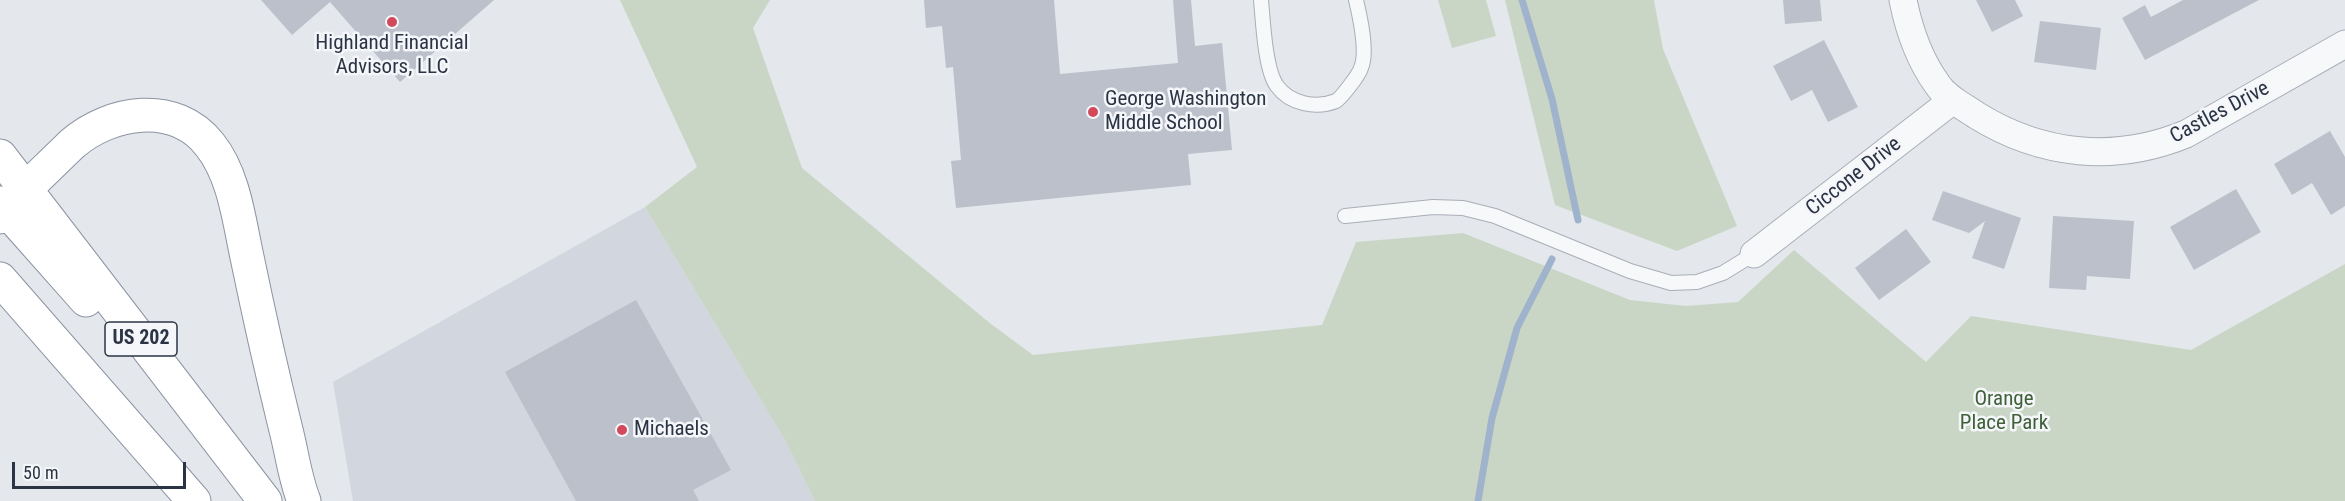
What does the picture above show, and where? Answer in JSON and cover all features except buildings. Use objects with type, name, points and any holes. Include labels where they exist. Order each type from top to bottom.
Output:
[{"type":"highway","points":[[8,205],[81,136],[109,121],[127,116],[168,117],[184,123],[210,145],[228,181],[240,223],[270,364],[304,501]]},
{"type":"highway","points":[[0,156],[8,205],[260,495]]},
{"type":"highway","name":"US 202","points":[[0,279],[194,501]]},
{"type":"street","name":"Castles Drive","points":[[1903,0],[1911,35],[1937,86],[1953,100],[1987,122],[2023,138],[2050,146],[2096,153],[2131,151],[2165,143],[2186,134],[2345,44]]},
{"type":"street","name":"Ciccone Drive","points":[[1754,254],[1953,100]]},
{"type":"lane","points":[[1261,0],[1267,56],[1277,86],[1296,101],[1318,106],[1338,100],[1362,68],[1363,30],[1356,0]]},
{"type":"lane","points":[[1345,216],[1433,207],[1463,208],[1495,216],[1630,271],[1671,283],[1697,282],[1724,273],[1754,254]]},
{"type":"shaded area","points":[[645,207],[785,440],[815,501],[353,501],[333,382]]},
{"type":"green space","name":"Orange Place Park","points":[[620,0],[770,0],[753,28],[802,168],[991,324],[1033,355],[1322,325],[1356,242],[1463,233],[1630,300],[1686,306],[1738,302],[1794,250],[1926,362],[1971,316],[2191,350],[2345,264],[2345,501],[815,501],[785,440],[645,207],[697,167]]},
{"type":"green space","points":[[1438,0],[1486,0],[1496,36],[1452,48]]},
{"type":"green space","points":[[1505,0],[1654,0],[1663,49],[1737,226],[1677,251],[1555,205]]},
{"type":"waterway","points":[[1522,0],[1552,99],[1578,220]]},
{"type":"waterway","points":[[1478,501],[1492,418],[1517,328],[1552,259]]},
{"type":"place","name":"Highland Financial Advisors, LLC","points":[[392,22]]},
{"type":"place","name":"George Washington Middle School","points":[[1093,112]]},
{"type":"place","name":"Michaels","points":[[622,430]]}]
